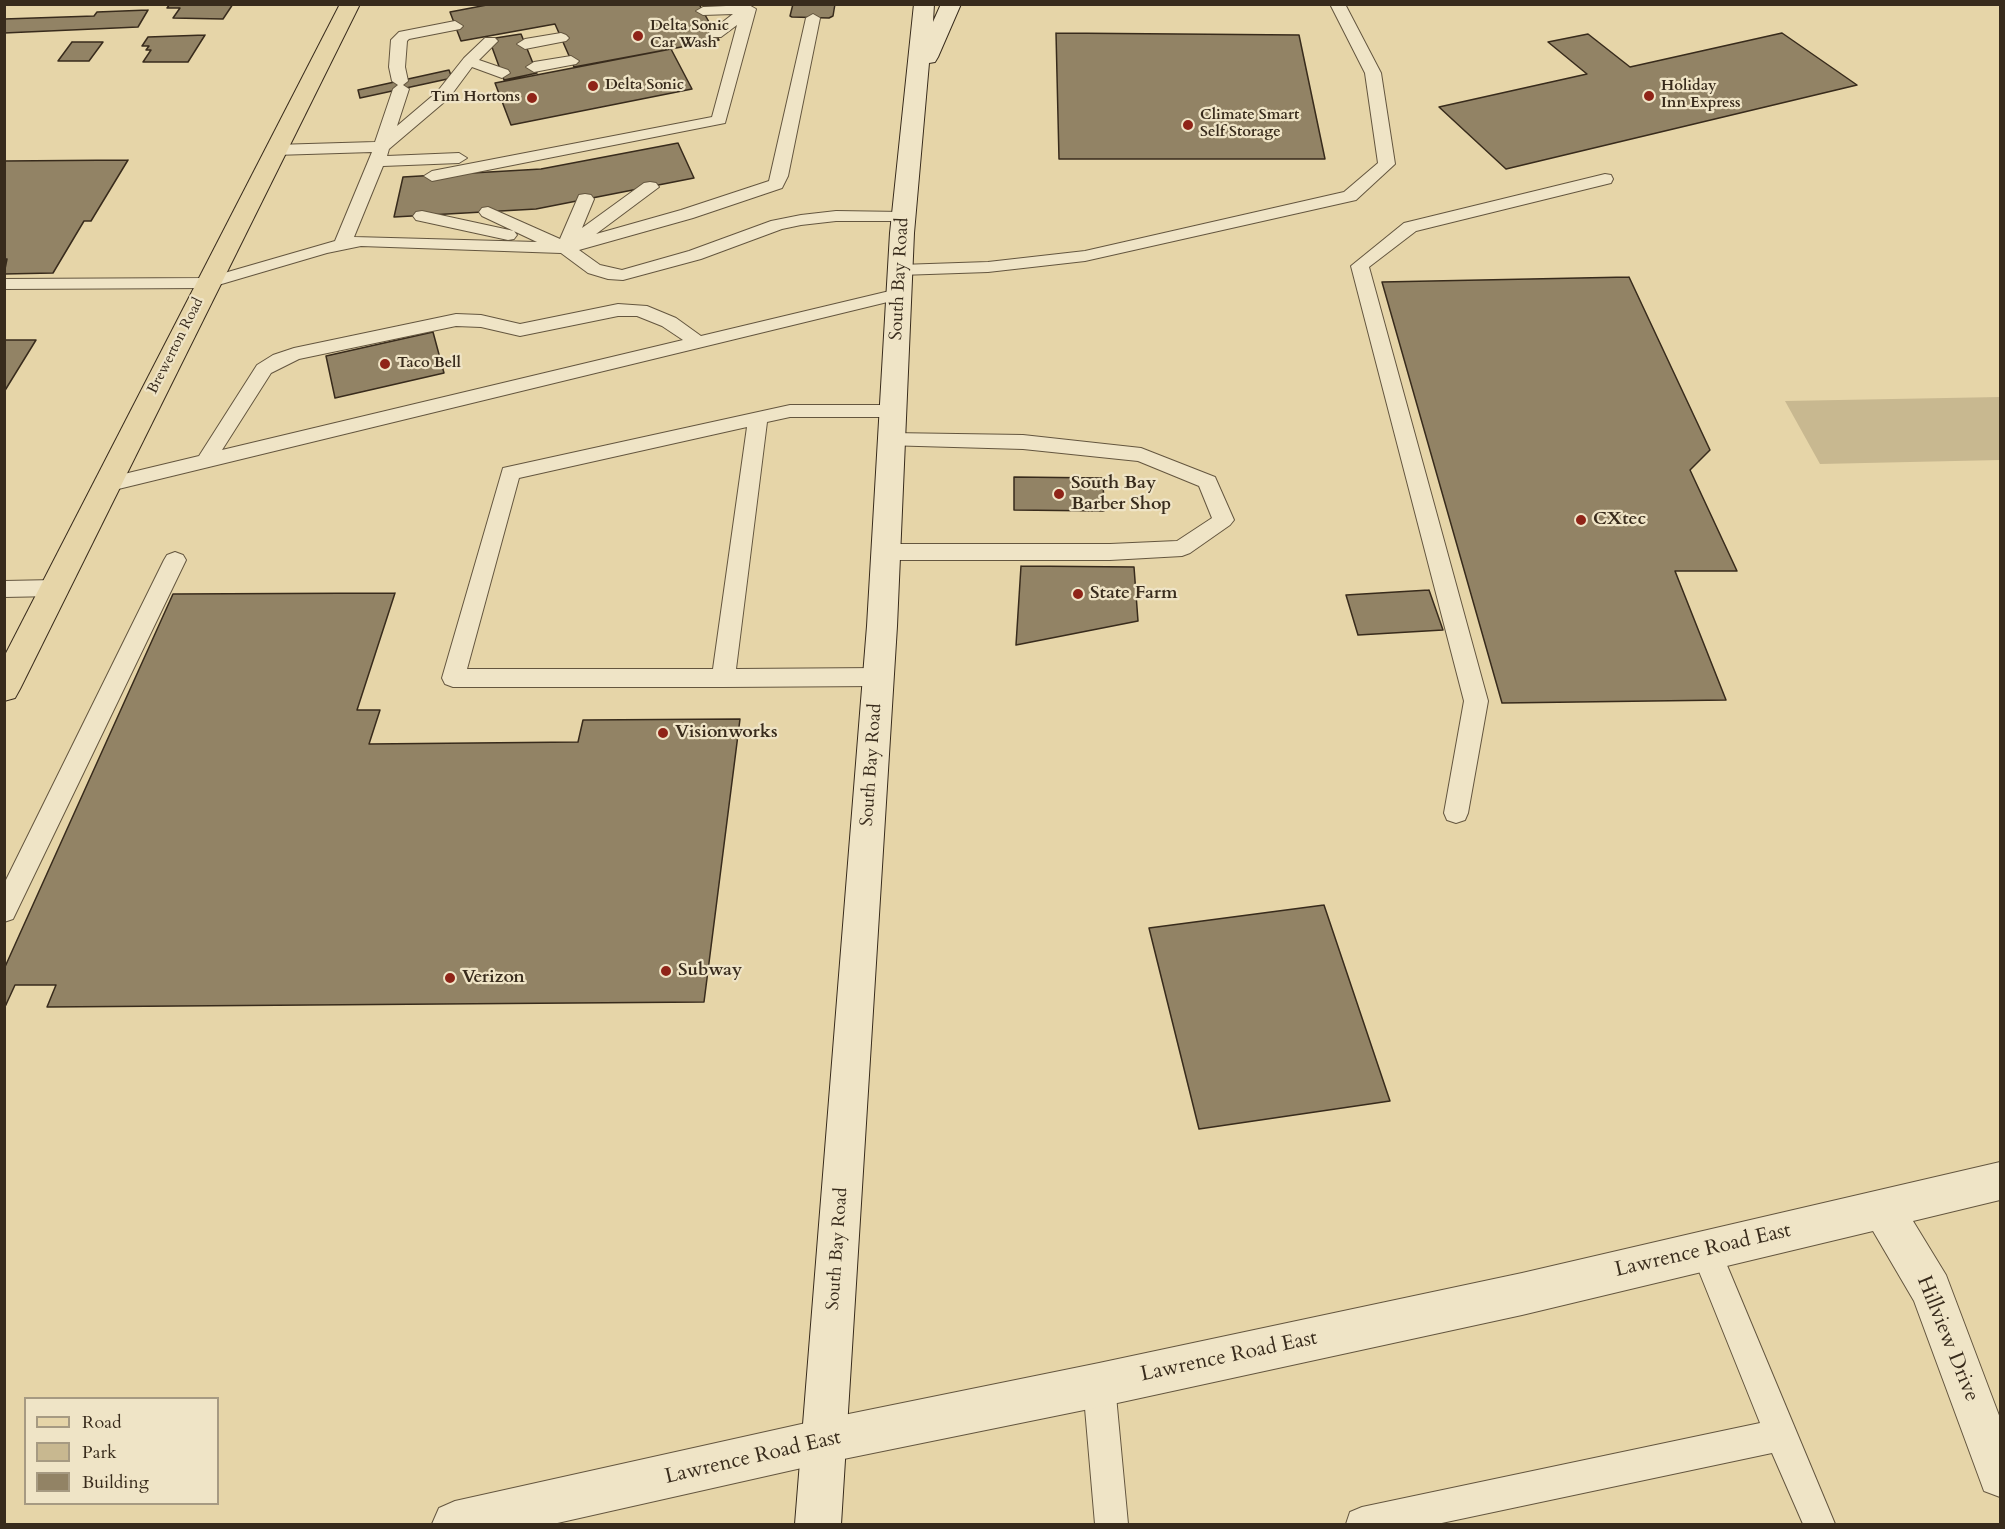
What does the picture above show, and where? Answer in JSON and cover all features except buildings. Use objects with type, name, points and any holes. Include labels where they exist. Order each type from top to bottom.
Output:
[{"type":"main road","name":"Brewerton Road","points":[[4,688],[350,4]]},
{"type":"main road","name":"South Bay Road","points":[[818,1524],[879,677],[903,217],[924,4]]},
{"type":"main road","points":[[915,84],[951,4]]},
{"type":"main road","name":"Lawrence Road East","points":[[455,1524],[824,1442],[1522,1294],[2001,1180]]},
{"type":"main road","name":"Hillview Drive","points":[[1883,1209],[1931,1290],[2001,1475]]},
{"type":"lane","points":[[720,4],[749,9]]},
{"type":"lane","points":[[106,485],[698,342],[899,282],[988,267],[1085,256],[1350,196],[1387,164],[1373,73],[1337,4]]},
{"type":"lane","points":[[749,9],[709,22],[749,9]]},
{"type":"lane","points":[[432,176],[719,120],[749,9]]},
{"type":"lane","points":[[4,284],[208,283],[342,244],[361,241],[565,248],[687,214],[776,184],[780,176],[813,18]]},
{"type":"lane","points":[[342,244],[379,154],[400,85],[397,67],[399,40],[404,35],[455,26]]},
{"type":"lane","points":[[528,51],[564,44],[528,51]]},
{"type":"lane","points":[[379,154],[442,95],[469,61],[496,57],[469,61]]},
{"type":"lane","points":[[275,150],[531,156],[635,151]]},
{"type":"lane","points":[[495,172],[531,156],[572,163]]},
{"type":"lane","points":[[1456,813],[1476,701],[1360,266],[1410,227],[1605,179]]},
{"type":"lane","points":[[422,216],[565,248],[650,187]]},
{"type":"lane","points":[[565,248],[585,199]]},
{"type":"lane","points":[[488,212],[565,248],[594,269],[608,274],[623,275],[695,255],[777,225],[801,219],[836,216],[903,217]]},
{"type":"lane","points":[[205,462],[264,369],[294,354],[456,320],[481,321],[520,330],[618,310],[640,310],[669,321],[698,342]]},
{"type":"lane","points":[[879,677],[453,678],[510,473],[790,411],[892,426],[1141,455],[1208,482],[1223,520],[1182,548],[1110,552],[886,552]]},
{"type":"lane","points":[[723,678],[758,418]]},
{"type":"lane","points":[[4,911],[176,560]]},
{"type":"lane","points":[[4,589],[55,588]]},
{"type":"lane","points":[[1706,1249],[1819,1524]]},
{"type":"lane","points":[[1099,1385],[1112,1524]]},
{"type":"lane","points":[[1362,1524],[1781,1435]]},
{"type":"green space","points":[[2000,397],[2000,460],[1820,464],[1785,401]]},
{"type":"place","name":"Delta Sonic Car Wash","points":[[638,36]]},
{"type":"place","name":"Delta Sonic","points":[[593,86]]},
{"type":"place","name":"Holiday Inn Express","points":[[1649,96]]},
{"type":"place","name":"Tim Hortons","points":[[532,98]]},
{"type":"place","name":"Climate Smart Self Storage","points":[[1188,125]]},
{"type":"place","name":"Taco Bell","points":[[385,364]]},
{"type":"place","name":"South Bay Barber Shop","points":[[1059,494]]},
{"type":"place","name":"CXtec","points":[[1581,520]]},
{"type":"place","name":"State Farm","points":[[1078,594]]},
{"type":"place","name":"Visionworks","points":[[663,733]]},
{"type":"place","name":"Subway","points":[[666,971]]},
{"type":"place","name":"Verizon","points":[[450,978]]}]
